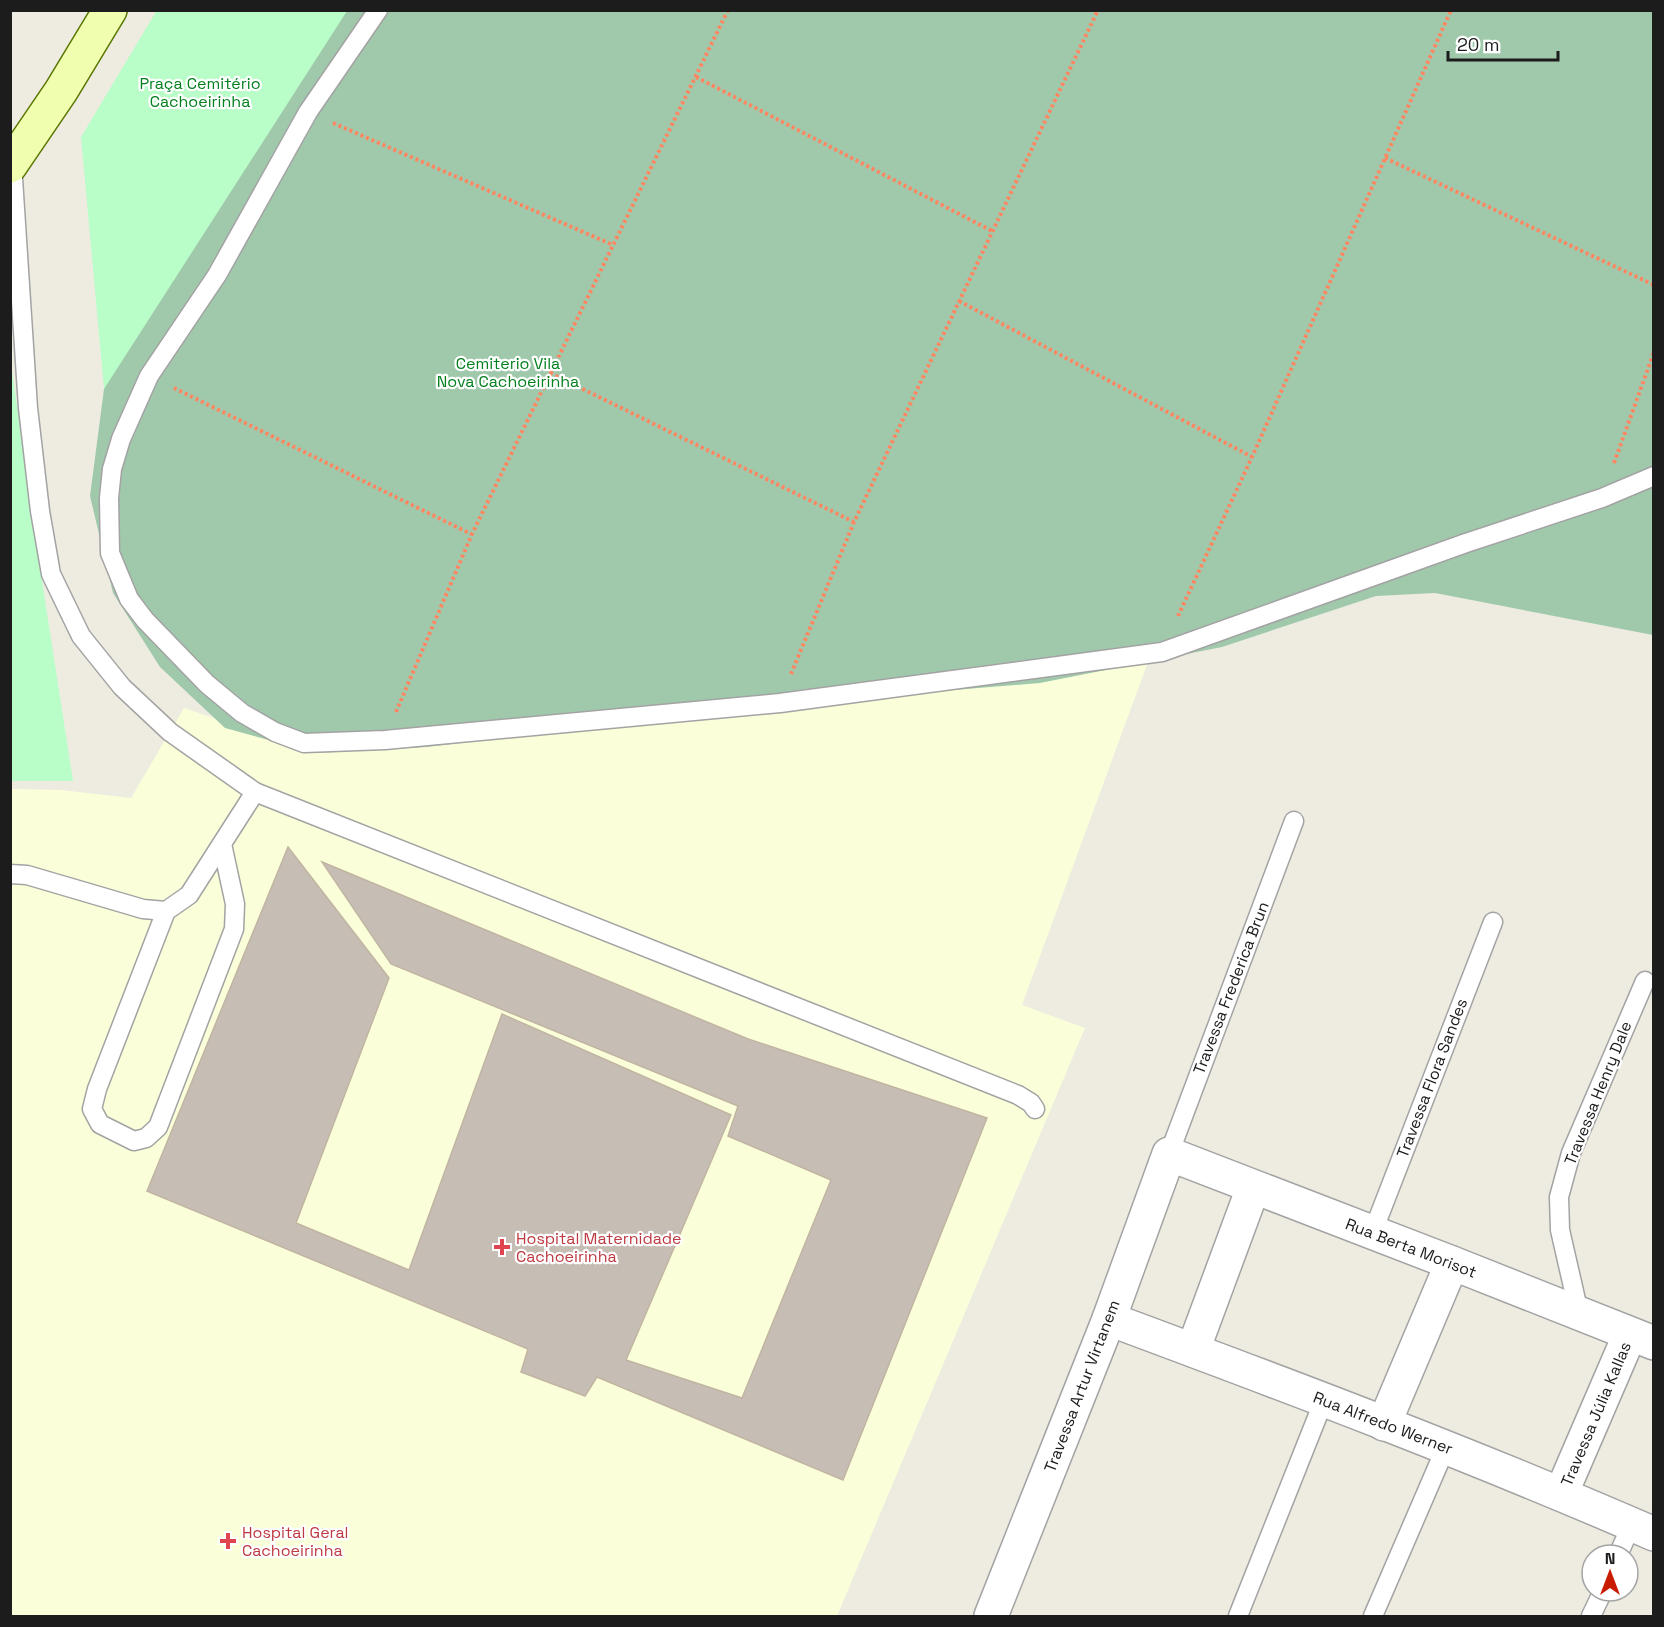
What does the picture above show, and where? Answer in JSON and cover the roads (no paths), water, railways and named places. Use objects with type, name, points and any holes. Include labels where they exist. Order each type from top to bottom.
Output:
[{"type":"main road","points":[[11,165],[61,91],[110,10]]},
{"type":"street","name":"Rua Berta Morisot","points":[[1169,1154],[1642,1338]]},
{"type":"street","name":"Travessa Artur Virtanem","points":[[991,1617],[1109,1319],[1169,1154]]},
{"type":"street","points":[[1193,1350],[1253,1188]]},
{"type":"street","points":[[1384,1424],[1452,1263]]},
{"type":"street","name":"Rua Alfredo Werner","points":[[1109,1319],[1446,1447],[1642,1529]]},
{"type":"street","name":"Travessa Júlia Kallas","points":[[1561,1494],[1642,1338]]},
{"type":"lane","points":[[378,10],[308,112],[217,275],[149,376],[121,439],[112,469],[109,498],[110,553],[129,599],[145,620],[207,684],[242,713],[275,732],[304,743],[385,740],[780,703],[1162,652],[1466,543],[1602,498],[1653,476]]},
{"type":"lane","points":[[11,165],[28,408],[40,512],[51,574],[81,636],[122,687],[170,732],[255,792],[1007,1090],[1031,1102],[1035,1108]]},
{"type":"lane","points":[[10,874],[27,875],[143,909],[166,910],[189,896],[255,792]]},
{"type":"lane","name":"Travessa Frederica Brun","points":[[1169,1154],[1294,821]]},
{"type":"lane","points":[[166,910],[97,1089],[92,1109],[100,1124],[134,1141],[147,1137],[158,1127],[234,929],[235,904],[222,843]]},
{"type":"lane","name":"Travessa Flora Sandes","points":[[1372,1233],[1493,922]]},
{"type":"lane","name":"Travessa Henry Dale","points":[[1579,1313],[1560,1230],[1559,1197],[1571,1153],[1645,981]]},
{"type":"lane","points":[[1239,1617],[1324,1400]]},
{"type":"lane","points":[[1374,1617],[1446,1447]]},
{"type":"lane","points":[[1629,1543],[1642,1529]]},
{"type":"lane","points":[[1592,1617],[1598,1603]]},
{"type":"place","name":"Hospital Maternidade Cachoeirinha","points":[[502,1247]]},
{"type":"place","name":"Hospital Geral Cachoeirinha","points":[[228,1541]]},
{"type":"park label","name":"Praça Cemitério Cachoeirinha","points":[[200,92]]},
{"type":"park label","name":"Cemiterio Vila Nova Cachoeirinha","points":[[508,372]]}]
